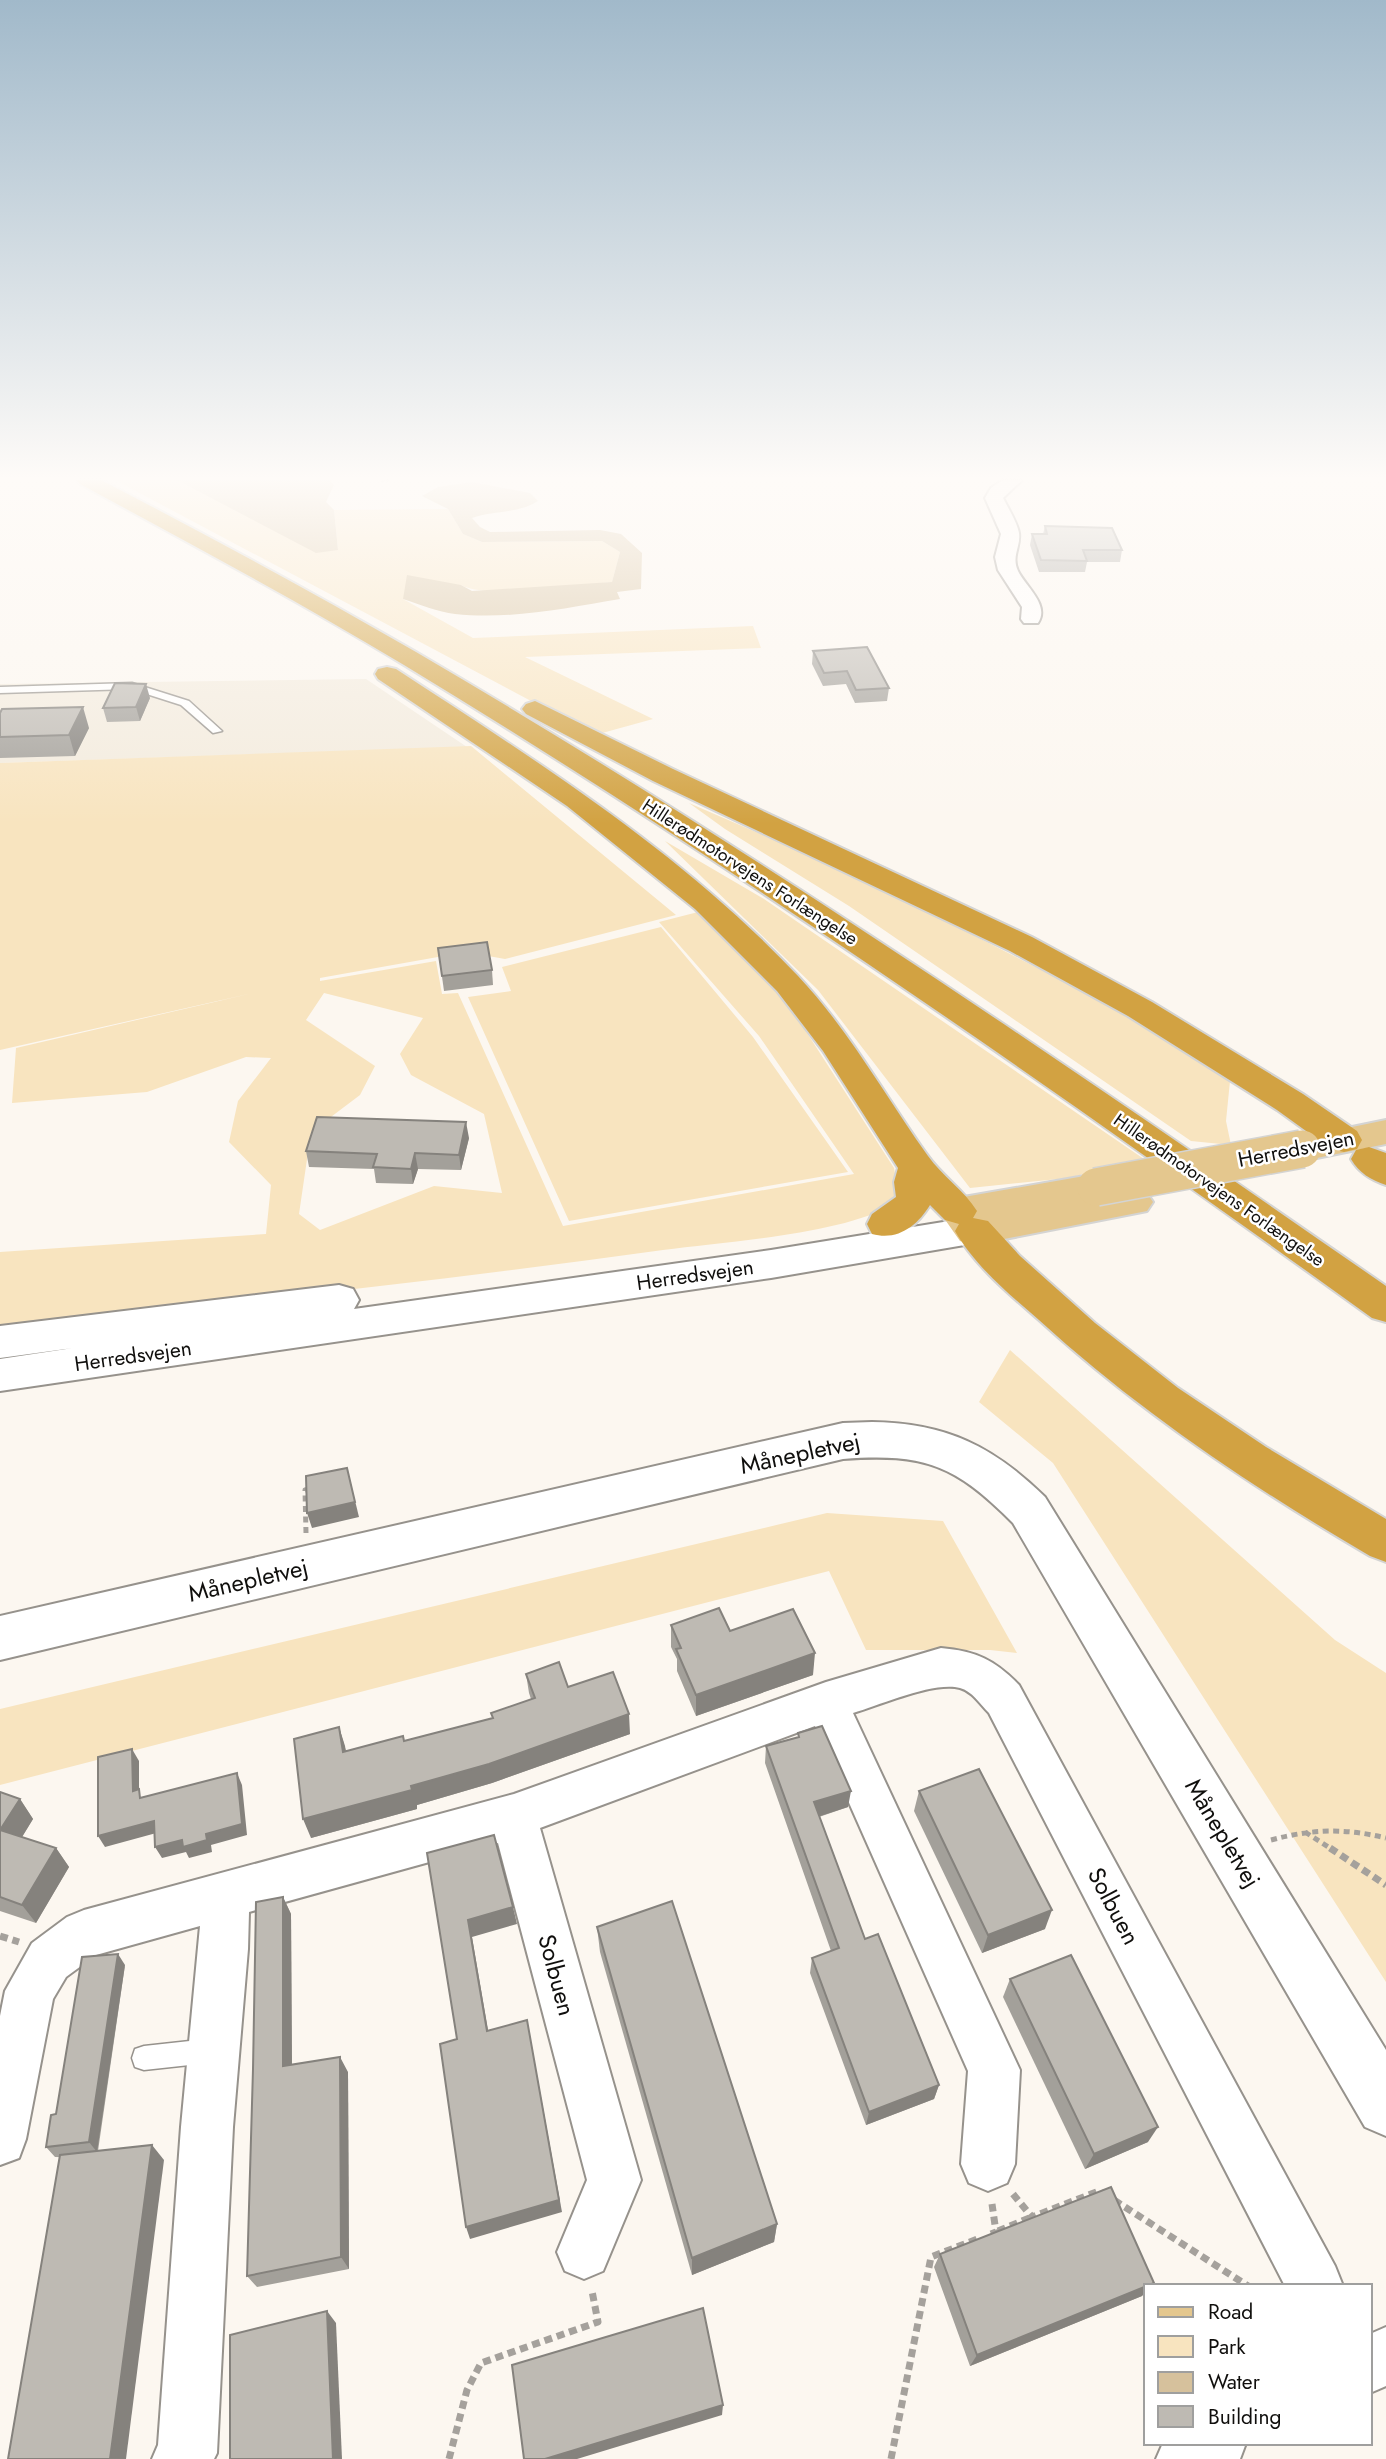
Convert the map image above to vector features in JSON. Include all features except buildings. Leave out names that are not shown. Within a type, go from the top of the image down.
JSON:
[{"type":"highway","points":[[268,595],[577,800],[706,903],[788,984],[836,1045],[917,1168],[986,1247],[1071,1326],[1169,1404],[1298,1493],[1386,1542]]},
{"type":"highway","name":"Hillerødmotorvejens Forlængelse","points":[[297,595],[412,660],[674,822],[964,1013],[1386,1307]]},
{"type":"highway","points":[[326,595],[663,775],[1021,944],[1140,1009],[1290,1102],[1356,1153]]},
{"type":"highway","points":[[886,1224],[906,1211],[915,1198],[913,1182],[917,1168]]},
{"type":"main road","name":"Herredsvejen","points":[[966,1221],[1096,1187],[1356,1153]]},
{"type":"main road","name":"Herredsvejen","points":[[966,1221],[1134,1202],[1356,1153]]},
{"type":"street","points":[[1024,595],[1032,607],[1031,619]]},
{"type":"street","name":"Herredsvejen","points":[[0,1342],[767,1244],[886,1224],[966,1221]]},
{"type":"street","name":"Herredsvejen","points":[[0,1375],[771,1264],[966,1221]]},
{"type":"street","name":"Månepletvej","points":[[0,1638],[843,1441],[884,1437],[926,1443],[965,1457],[1001,1480],[1029,1510],[1386,2106]]},
{"type":"street","name":"Solbuen","points":[[0,2139],[30,1992],[49,1960],[85,1934],[514,1816],[826,1703],[941,1667],[964,1669],[985,1679],[1004,1699],[1314,2284]]},
{"type":"street","points":[[826,1703],[994,2070],[988,2164]]},
{"type":"street","name":"Solbuen","points":[[514,1816],[614,2180],[584,2252]]},
{"type":"street","points":[[182,2459],[187,2453],[207,2127],[224,1949],[225,1894]]},
{"type":"street","points":[[1186,2459],[1213,2445]]},
{"type":"lane","points":[[0,690],[132,686],[185,703],[217,730]]},
{"type":"lane","points":[[144,2058],[214,2051]]},
{"type":"path","points":[[305,1527],[305,1490],[318,1486]]},
{"type":"path","points":[[1233,1850],[1304,1831],[1350,1828],[1386,1838]]},
{"type":"path","points":[[1304,1831],[1386,1885]]},
{"type":"path","points":[[988,2164],[1032,2217]]},
{"type":"path","points":[[988,2164],[996,2232]]},
{"type":"path","points":[[891,2459],[931,2257],[1099,2191],[1245,2284]]},
{"type":"path","points":[[449,2459],[467,2390],[481,2363],[598,2322],[584,2252]]},
{"type":"shaded area","points":[[366,679],[467,747],[0,763],[0,684]]},
{"type":"green space","points":[[331,595],[421,595],[403,599],[473,638],[753,626],[761,648],[525,657],[653,719],[595,735]]},
{"type":"green space","points":[[471,746],[676,915],[505,959],[466,952],[320,978],[320,981],[436,961],[442,994],[458,993],[563,1226],[854,1174],[759,1036],[659,922],[702,911],[789,1005],[894,1168],[898,1190],[896,1203],[846,1223],[784,1235],[415,1282],[0,1330],[0,1252],[266,1234],[271,1185],[229,1142],[238,1101],[271,1058],[246,1057],[147,1092],[12,1103],[16,1048],[253,993],[0,1050],[0,763]],"holes":[[[324,993],[423,1018],[400,1054],[411,1075],[484,1114],[502,1193],[434,1186],[320,1230],[299,1214],[311,1132],[360,1095],[375,1066],[306,1020]]]},
{"type":"green space","points":[[689,803],[804,853],[926,911],[1094,997],[1230,1081],[1226,1121],[1231,1145],[1191,1141],[849,906],[725,829]]},
{"type":"green space","points":[[665,841],[764,899],[1144,1159],[1068,1178],[970,1188],[818,990]]},
{"type":"green space","points":[[661,927],[753,1037],[848,1172],[569,1221],[468,997],[511,991],[502,967]]},
{"type":"green space","points":[[1010,1350],[1335,1640],[1386,1673],[1386,1982],[1053,1463],[979,1402]]},
{"type":"green space","points":[[827,1513],[943,1521],[1017,1653],[990,1650],[866,1650],[829,1571],[0,1785],[0,1709]]},
{"type":"water","points":[[404,595],[618,595],[620,599],[538,612],[475,615],[435,610],[403,599]]}]
